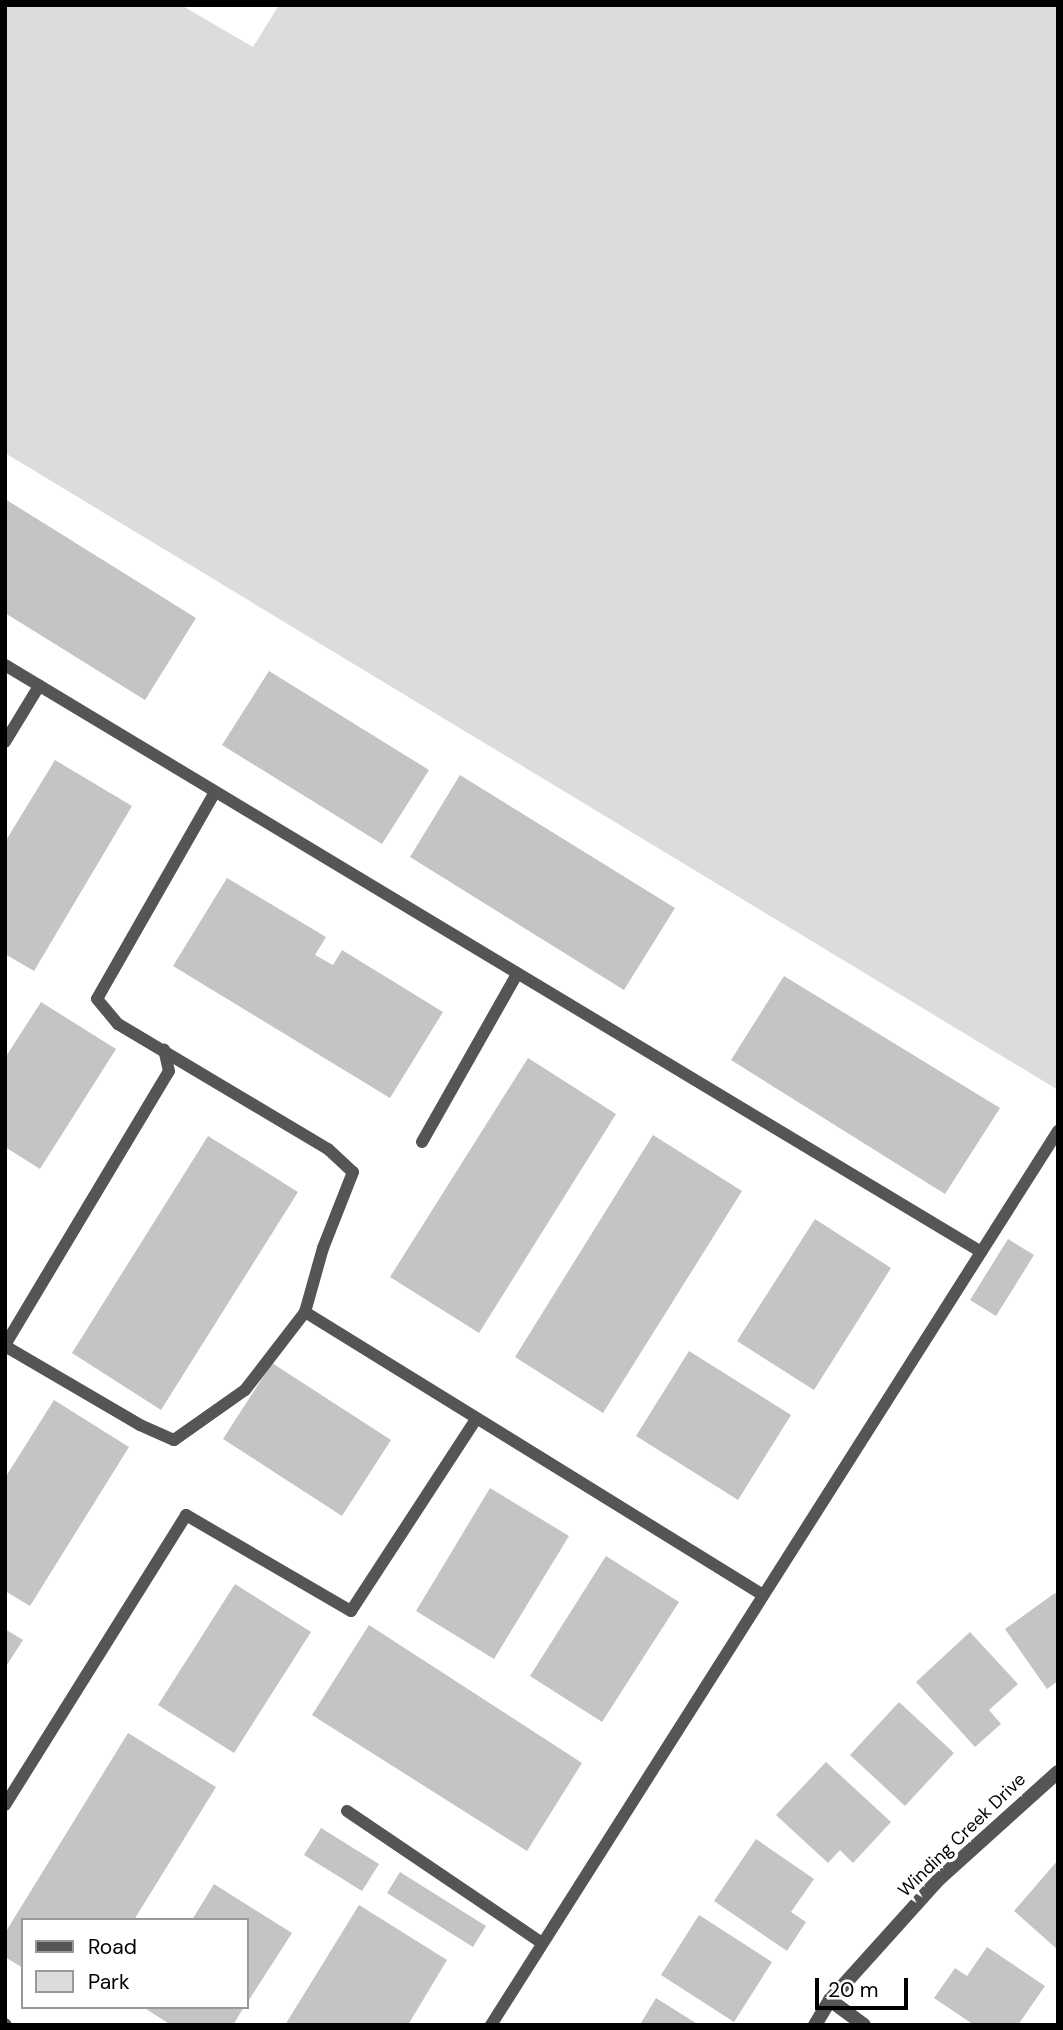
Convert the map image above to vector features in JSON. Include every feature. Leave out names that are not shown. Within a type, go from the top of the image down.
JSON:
[{"type":"street","name":"Winding Creek Drive","points":[[815,2025],[830,2000],[939,1879],[1058,1772]]},
{"type":"street","points":[[830,2000],[864,2025]]},
{"type":"lane","points":[[5,665],[981,1252]]},
{"type":"lane","points":[[5,742],[39,686]]},
{"type":"lane","points":[[164,1050],[169,1071],[5,1345],[140,1425],[174,1440],[245,1390],[305,1311],[323,1248],[353,1172],[328,1149],[164,1050],[118,1024],[97,999],[215,792]]},
{"type":"lane","points":[[422,1142],[517,974]]},
{"type":"lane","points":[[491,2025],[1058,1131]]},
{"type":"lane","points":[[305,1311],[763,1595]]},
{"type":"lane","points":[[5,1805],[186,1515],[351,1611],[477,1418]]},
{"type":"lane","points":[[347,1811],[542,1943]]},
{"type":"green space","points":[[5,5],[181,5],[253,47],[279,5],[1058,5],[1058,1090],[5,453]]},
{"type":"building","points":[[5,499],[196,618],[145,700],[5,613]]},
{"type":"building","points":[[269,671],[429,770],[382,844],[222,745]]},
{"type":"building","points":[[55,760],[132,806],[34,971],[5,954],[5,842]]},
{"type":"building","points":[[460,775],[675,908],[624,990],[410,857]]},
{"type":"building","points":[[227,878],[326,937],[315,955],[333,965],[342,950],[443,1012],[390,1098],[173,966]]},
{"type":"building","points":[[784,976],[1000,1108],[945,1194],[731,1060]]},
{"type":"building","points":[[41,1002],[116,1049],[40,1169],[5,1147],[5,1058]]},
{"type":"building","points":[[528,1058],[616,1114],[479,1333],[390,1277]]},
{"type":"building","points":[[653,1135],[742,1191],[603,1413],[515,1357]]},
{"type":"building","points":[[208,1136],[298,1192],[161,1410],[72,1353]]},
{"type":"building","points":[[815,1219],[891,1268],[814,1390],[737,1341]]},
{"type":"building","points":[[1008,1239],[1034,1255],[996,1316],[970,1300]]},
{"type":"building","points":[[689,1351],[791,1415],[738,1500],[636,1436]]},
{"type":"building","points":[[272,1363],[391,1440],[342,1516],[223,1439]]},
{"type":"building","points":[[54,1400],[129,1447],[30,1606],[5,1591],[5,1478]]},
{"type":"building","points":[[490,1488],[569,1536],[494,1659],[416,1611]]},
{"type":"building","points":[[606,1556],[679,1602],[602,1722],[530,1676]]},
{"type":"building","points":[[235,1584],[311,1632],[234,1753],[158,1705]]},
{"type":"building","points":[[1055,1593],[1058,1597],[1058,1681],[1047,1689],[1005,1629]]},
{"type":"building","points":[[369,1625],[582,1763],[527,1851],[312,1715]]},
{"type":"building","points":[[5,1629],[23,1640],[5,1668]]},
{"type":"building","points":[[970,1632],[1018,1684],[989,1710],[1001,1724],[975,1747],[916,1682]]},
{"type":"building","points":[[899,1702],[954,1753],[905,1806],[850,1755]]},
{"type":"building","points":[[128,1733],[216,1787],[135,1918],[21,1918],[21,1967],[5,1957],[5,1933]]},
{"type":"building","points":[[826,1762],[891,1822],[853,1863],[840,1850],[828,1863],[776,1815]]},
{"type":"building","points":[[321,1828],[379,1864],[362,1891],[304,1855]]},
{"type":"building","points":[[756,1839],[814,1879],[791,1912],[806,1922],[787,1951],[714,1901]]},
{"type":"building","points":[[1058,1860],[1058,1950],[1014,1911]]},
{"type":"building","points":[[400,1872],[486,1926],[473,1947],[387,1893]]},
{"type":"building","points":[[214,1884],[292,1933],[248,2001],[248,1918],[193,1918]]},
{"type":"building","points":[[359,1905],[447,1960],[408,2025],[285,2025]]},
{"type":"building","points":[[699,1915],[772,1962],[734,2022],[661,1975]]},
{"type":"building","points":[[987,1947],[1045,1986],[1018,2025],[974,2025],[934,1998],[955,1968],[967,1976]]},
{"type":"building","points":[[656,1998],[699,2025],[641,2023]]},
{"type":"building","points":[[146,2009],[243,2009],[233,2025],[171,2025]]}]
